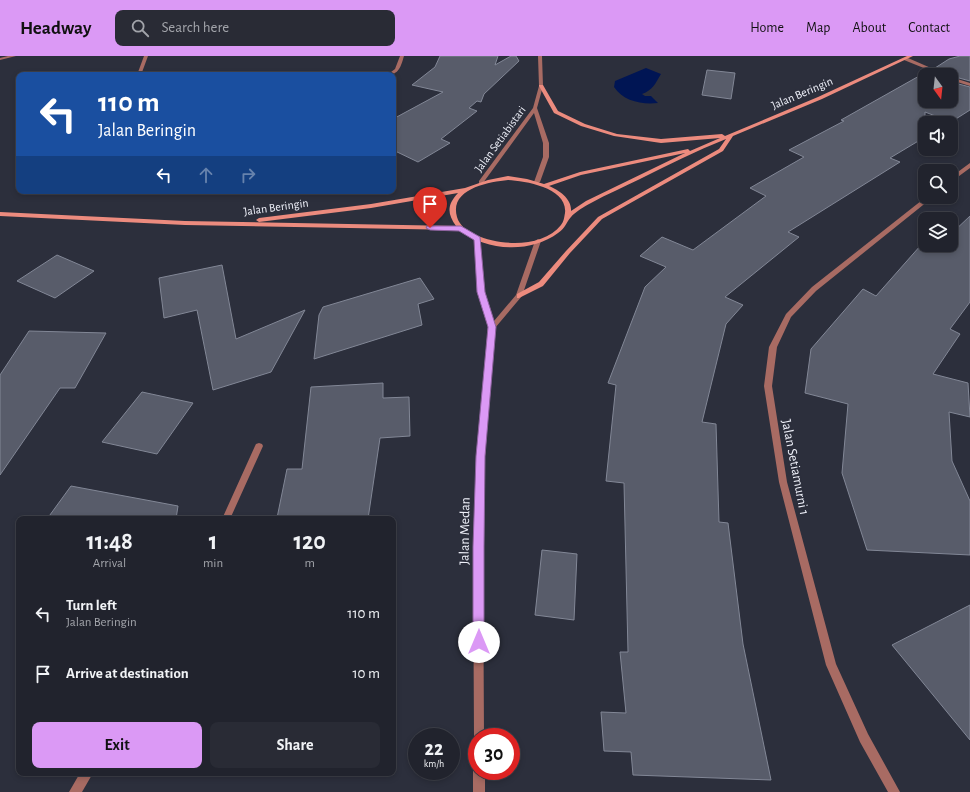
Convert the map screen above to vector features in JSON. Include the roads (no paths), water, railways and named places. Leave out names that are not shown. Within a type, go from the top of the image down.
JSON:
[{"type":"street","points":[[0,59],[14,56]]},
{"type":"street","points":[[140,72],[146,56]]},
{"type":"street","points":[[394,72],[397,70],[402,56]]},
{"type":"street","name":"Jalan Setiabistari","points":[[481,182],[535,108],[541,86],[540,56]]},
{"type":"street","name":"Jalan Beringin","points":[[568,218],[588,202],[700,148],[820,98],[911,56]]},
{"type":"street","points":[[906,59],[928,68]]},
{"type":"street","points":[[958,81],[970,86]]},
{"type":"street","points":[[541,86],[556,112],[583,125],[616,135],[661,141],[731,135]]},
{"type":"street","name":"Jalan Setiabistari","points":[[535,108],[546,143],[546,157],[537,182]]},
{"type":"street","points":[[492,327],[519,296],[541,284],[600,218],[721,150],[731,135]]},
{"type":"street","name":"Jalan Beringin","points":[[545,185],[580,174],[700,148]]},
{"type":"street","points":[[958,174],[970,165]]},
{"type":"street","points":[[508,178],[537,182],[545,185],[556,192],[564,200],[568,208],[568,218],[558,231],[538,241],[513,245],[477,239],[461,228],[454,218],[452,208],[456,198],[466,190],[481,182],[508,178]]},
{"type":"street","name":"Jalan Beringin","points":[[232,224],[371,206],[466,190]]},
{"type":"street","name":"Jalan Setiamurni 1","points":[[894,792],[864,738],[832,665],[783,482],[768,386],[773,347],[788,316],[814,289],[921,204]]},
{"type":"street","name":"Jalan Beringin","points":[[0,214],[177,223],[461,228]]},
{"type":"street","name":"Jalan Medan","points":[[477,239],[481,292],[492,327],[481,456],[478,547],[479,728]]},
{"type":"street","points":[[519,296],[538,241]]},
{"type":"street","points":[[227,516],[258,446]]},
{"type":"street","points":[[76,792],[85,776]]},
{"type":"street","points":[[479,780],[479,792]]}]
